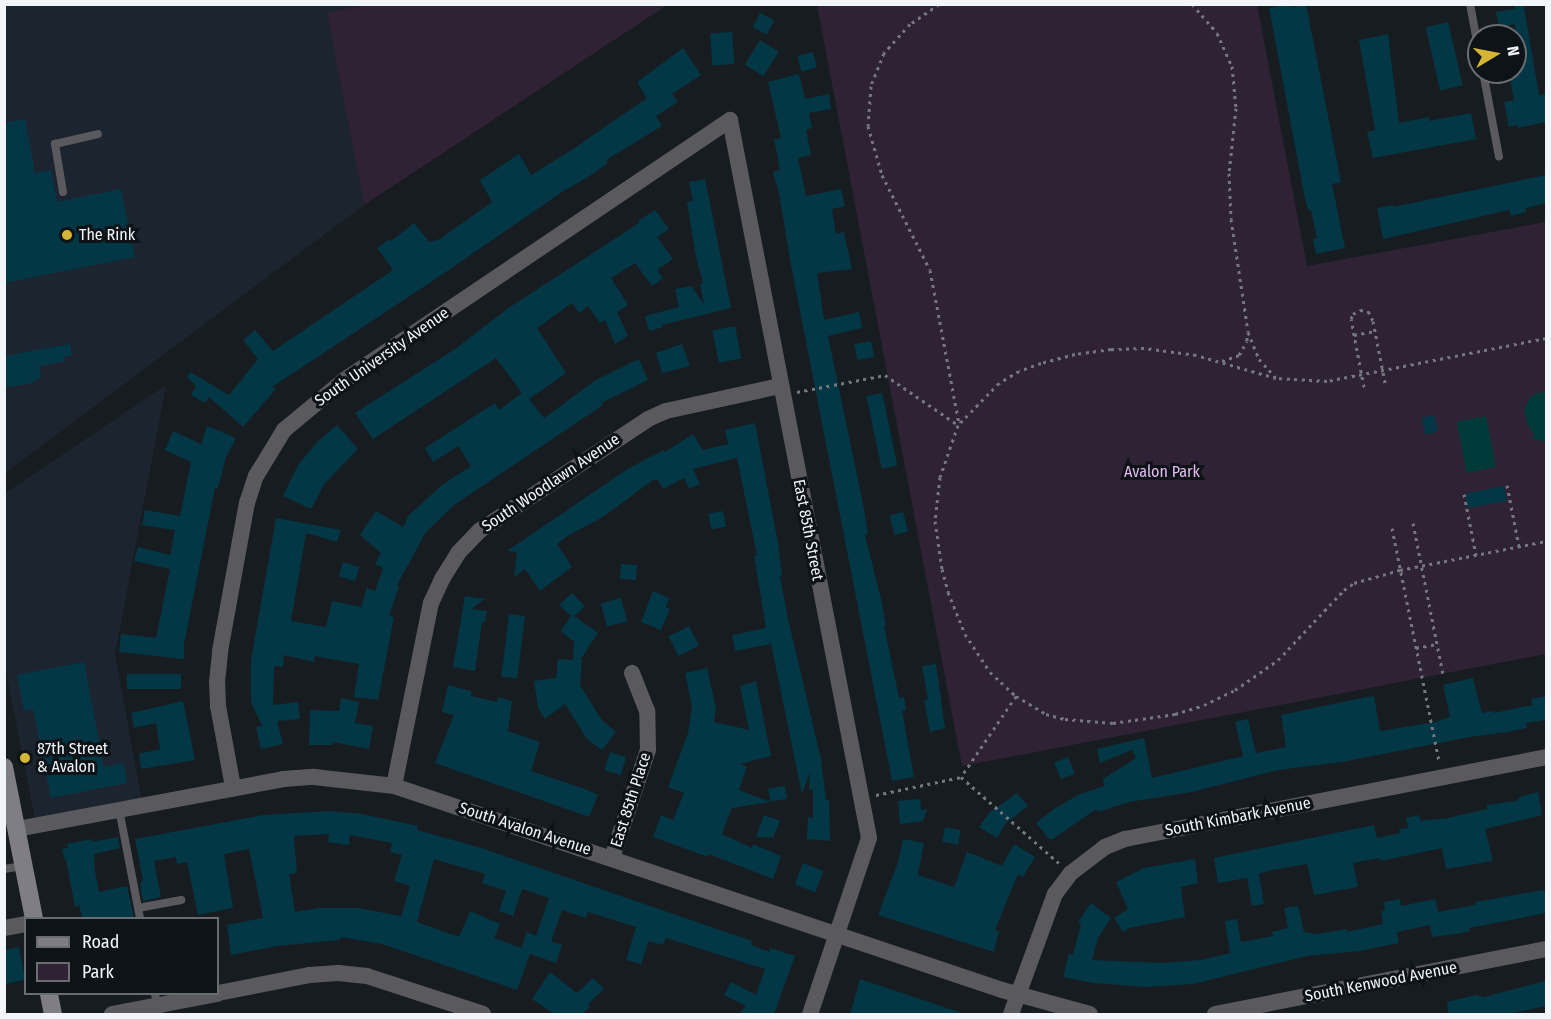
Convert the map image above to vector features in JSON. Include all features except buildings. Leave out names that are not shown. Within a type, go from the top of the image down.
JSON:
[{"type":"main road","points":[[4,767],[8,801],[17,829],[34,917]]},
{"type":"main road","points":[[49,995],[53,1014]]},
{"type":"street","name":"East 85th Street","points":[[730,120],[869,838],[837,936]]},
{"type":"street","name":"South University Avenue","points":[[233,788],[218,706],[217,682],[220,651],[247,503],[256,476],[284,430],[343,381],[730,120]]},
{"type":"street","name":"South Woodlawn Avenue","points":[[394,786],[431,603],[458,553],[479,531],[648,419],[666,411],[780,386]]},
{"type":"street","name":"East 85th Place","points":[[612,858],[648,750],[647,711],[632,673]]},
{"type":"street","name":"South Kimbark Avenue","points":[[1018,995],[1055,894],[1071,873],[1105,847],[1125,839],[1546,757]]},
{"type":"street","name":"South Avalon Avenue","points":[[17,829],[283,779],[314,777],[394,786],[1018,995]]},
{"type":"street","points":[[4,928],[24,924]]},
{"type":"street","points":[[810,1014],[837,936]]},
{"type":"street","name":"South Kenwood Avenue","points":[[1215,1014],[1546,948]]},
{"type":"street","points":[[219,993],[310,975],[338,973],[367,976],[483,1014]]},
{"type":"street","points":[[112,1014],[206,995]]},
{"type":"street","points":[[1011,1014],[1018,995],[1090,1014]]},
{"type":"lane","points":[[1470,4],[1474,24]]},
{"type":"lane","points":[[1485,84],[1499,157]]},
{"type":"lane","points":[[63,192],[55,144],[98,134]]},
{"type":"lane","points":[[119,809],[140,917]]},
{"type":"lane","points":[[4,869],[24,866]]},
{"type":"lane","points":[[138,908],[181,900]]},
{"type":"path","points":[[939,4],[910,24],[884,53],[871,86],[868,126],[882,175],[930,270],[959,424]]},
{"type":"path","points":[[1192,4],[1217,33],[1232,66],[1236,108],[1229,194],[1248,332],[1247,341],[1239,355],[1220,361]]},
{"type":"path","points":[[1364,387],[1352,319],[1353,314],[1360,310],[1368,311],[1371,315],[1384,383]]},
{"type":"path","points":[[1354,335],[1375,331]]},
{"type":"path","points":[[1248,332],[1259,359],[1276,378]]},
{"type":"path","points":[[1546,338],[1327,381],[1276,378],[1256,374],[1220,361],[1144,348],[1111,349],[1075,354],[1019,371],[999,383],[959,424],[946,456],[936,501],[935,521],[942,569],[965,634],[990,672],[1016,696],[1046,714],[1102,723],[1140,721],[1204,705],[1234,690],[1278,660],[1344,590],[1371,577],[1546,541]]},
{"type":"path","points":[[796,392],[885,375],[959,424]]},
{"type":"path","points":[[1507,485],[1519,547]]},
{"type":"path","points":[[1464,494],[1476,555]]},
{"type":"path","points":[[1413,523],[1443,674]]},
{"type":"path","points":[[1392,528],[1439,762]]},
{"type":"path","points":[[1416,648],[1437,644]]},
{"type":"path","points":[[876,795],[961,777],[1016,696]]},
{"type":"path","points":[[961,777],[1059,863]]},
{"type":"shaded area","points":[[5,5],[363,5],[327,13],[364,205],[5,473]]},
{"type":"shaded area","points":[[166,385],[115,654],[142,802],[36,823],[5,667],[4,494]]},
{"type":"shaded area","points":[[1546,392],[1545,442],[1532,438],[1534,435],[1527,423],[1524,408],[1536,393]]},
{"type":"shaded area","points":[[1486,416],[1496,467],[1466,473],[1457,422]]},
{"type":"green space","points":[[363,5],[667,5],[364,205],[327,13]]},
{"type":"green space","name":"Avalon Park","points":[[817,5],[1257,5],[1307,266],[1546,222],[1546,654],[962,766]]},
{"type":"place","name":"The Rink","points":[[67,235]]},
{"type":"place","name":"87th Street & Avalon","points":[[25,758]]}]
